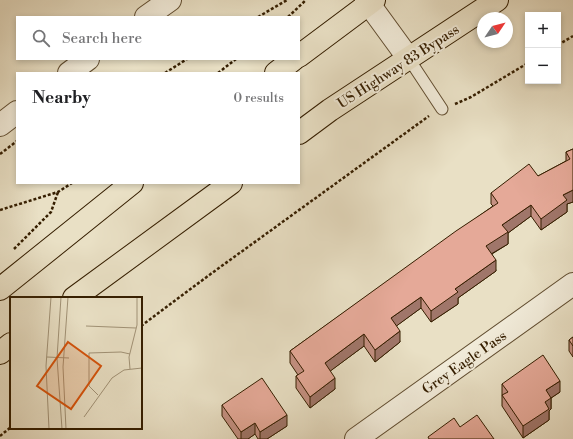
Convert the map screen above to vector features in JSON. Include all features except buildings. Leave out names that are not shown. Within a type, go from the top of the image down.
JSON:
[{"type":"highway","name":"US Highway 83 Bypass","points":[[300,132],[330,110],[497,0]]},
{"type":"highway","points":[[300,55],[369,1]]},
{"type":"highway","points":[[277,72],[293,60]]},
{"type":"highway","points":[[0,289],[131,184]]},
{"type":"highway","points":[[75,297],[230,184]]},
{"type":"highway","points":[[0,353],[10,345]]},
{"type":"street","points":[[147,16],[170,0]]},
{"type":"street","points":[[369,1],[409,59]]},
{"type":"street","points":[[70,72],[87,60]]},
{"type":"street","points":[[0,125],[16,113]]},
{"type":"street","name":"Grey Eagle Pass","points":[[356,439],[573,284]]},
{"type":"lane","points":[[409,59],[442,109]]},
{"type":"path","points":[[260,16],[287,0]]},
{"type":"path","points":[[289,16],[306,0]]},
{"type":"path","points":[[561,43],[573,36]]},
{"type":"path","points":[[167,72],[186,60]]},
{"type":"path","points":[[219,72],[235,60]]},
{"type":"path","points":[[142,325],[212,272],[420,122],[442,109],[471,97],[525,65]]},
{"type":"path","points":[[0,154],[16,142]]},
{"type":"path","points":[[0,210],[58,192],[70,184]]},
{"type":"path","points":[[10,254],[51,212],[58,192]]},
{"type":"path","points":[[0,436],[10,428]]}]
